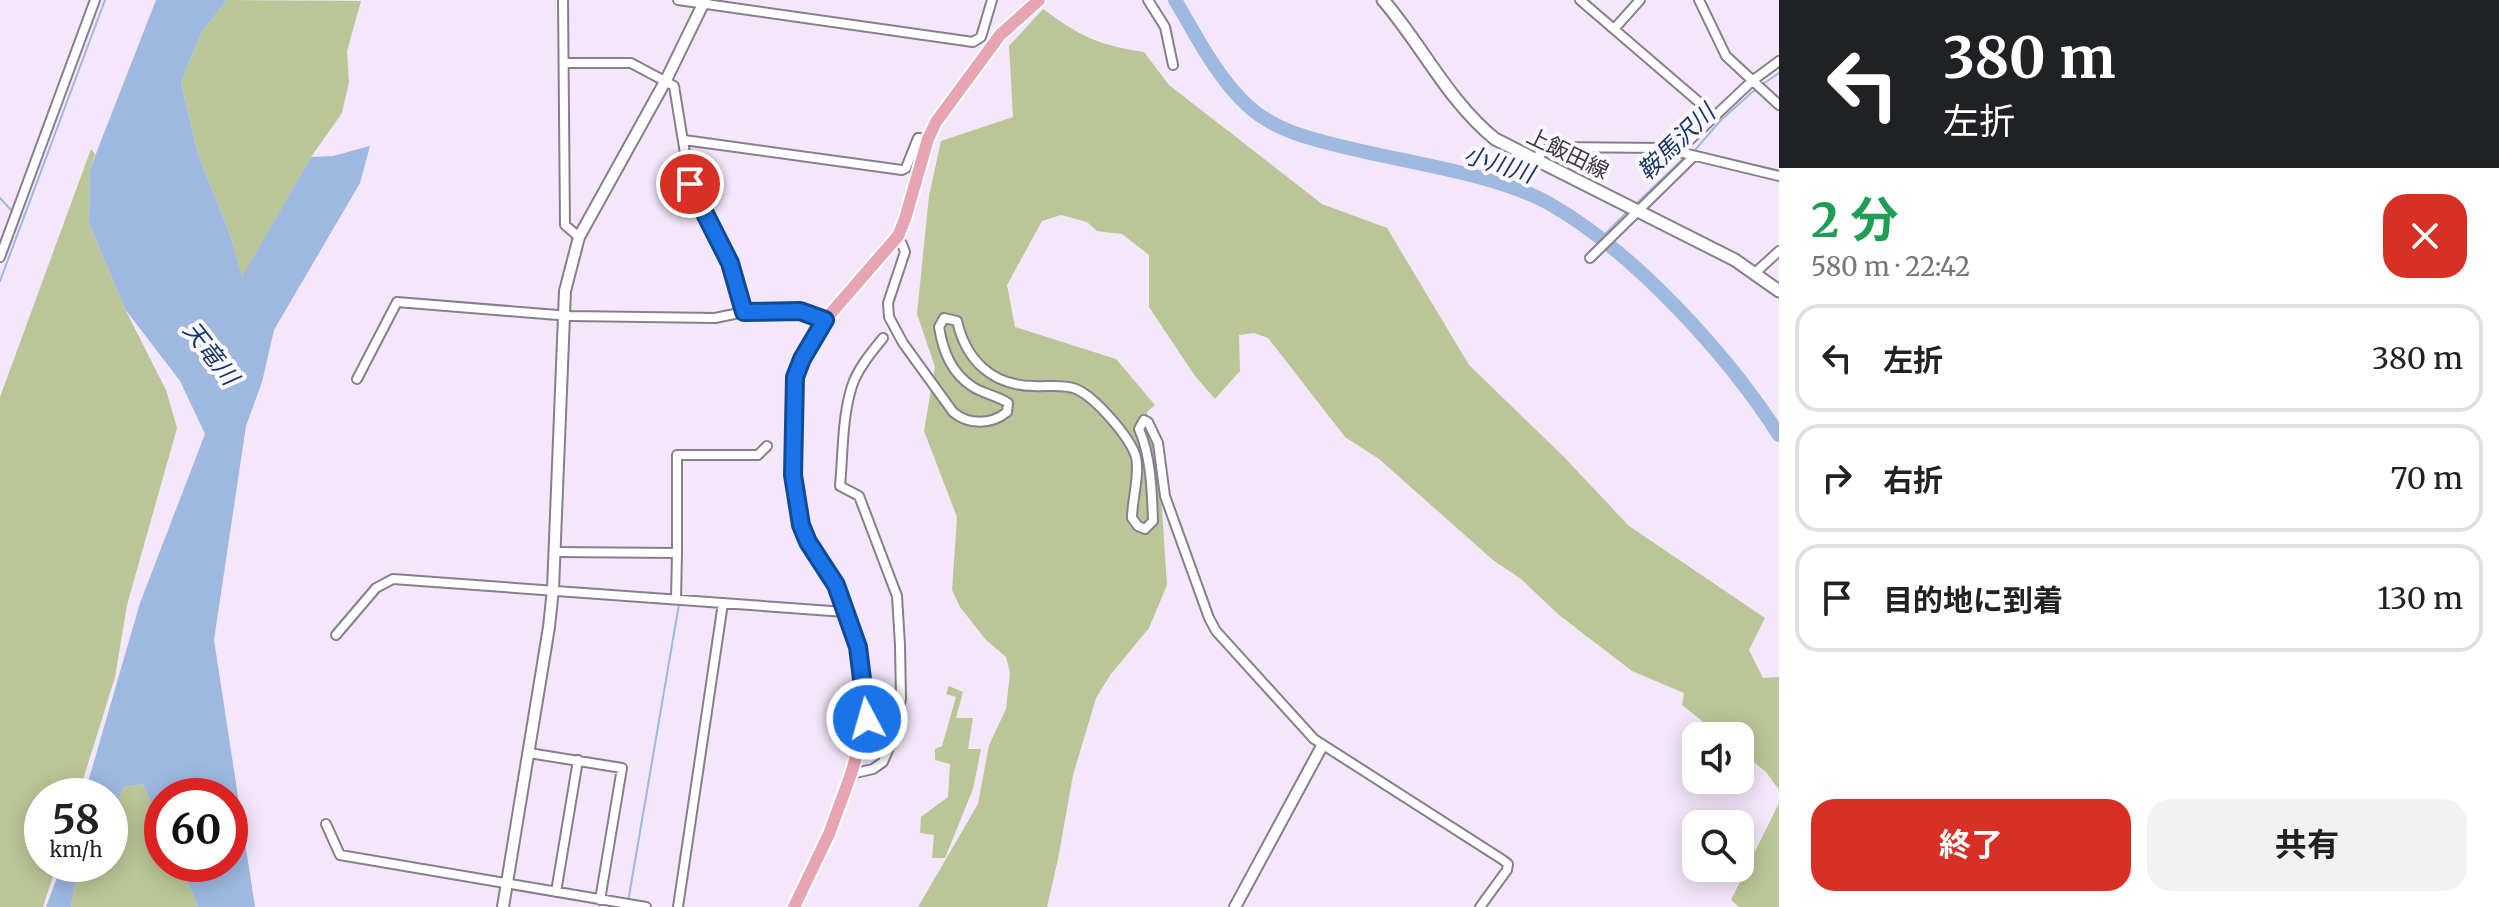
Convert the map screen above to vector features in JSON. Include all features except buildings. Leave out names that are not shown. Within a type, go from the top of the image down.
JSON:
[{"type":"main road","points":[[798,903],[829,834],[867,719],[858,647],[836,585],[808,542],[801,525],[793,475],[795,377],[825,320],[898,236],[928,139],[947,106],[1000,35],[1039,0]]},
{"type":"main road","name":"上飯田線","points":[[1383,0],[1468,116],[1495,139],[1756,272],[1779,291]]},
{"type":"street","points":[[0,257],[95,0]]},
{"type":"street","points":[[563,0],[565,225],[579,237]]},
{"type":"street","points":[[678,0],[973,42],[981,37],[992,0]]},
{"type":"street","points":[[1148,0],[1165,27],[1173,65]]},
{"type":"street","points":[[1580,0],[1714,115]]},
{"type":"street","points":[[1615,28],[1640,0]]},
{"type":"street","points":[[1699,0],[1726,56],[1779,105]]},
{"type":"street","points":[[503,907],[553,589],[565,291],[579,237],[666,80],[704,2]]},
{"type":"street","points":[[1678,151],[1714,115],[1756,85],[1779,61]]},
{"type":"street","points":[[564,63],[631,63],[674,86],[690,184],[730,263],[744,312]]},
{"type":"street","points":[[684,140],[902,170],[906,168],[918,138],[928,139]]},
{"type":"street","points":[[1534,159],[1550,147],[1663,148],[1779,176]]},
{"type":"street","points":[[1591,256],[1693,157]]},
{"type":"street","points":[[902,244],[905,252],[888,303],[892,326],[941,398],[962,420],[970,423],[1002,417],[1007,412],[1008,403],[972,387],[954,371],[941,341],[939,327],[944,318],[957,321],[965,345],[991,376],[1002,382],[1078,389],[1115,421],[1136,459],[1132,518],[1145,529],[1153,521],[1153,505],[1147,451],[1139,429],[1140,423],[1144,420],[1148,422],[1158,443],[1165,496],[1216,631],[1322,746],[1508,864],[1507,870],[1480,907]]},
{"type":"street","points":[[1756,272],[1779,251]]},
{"type":"street","points":[[357,379],[397,302],[564,316],[715,318],[744,312],[800,311],[825,320]]},
{"type":"street","points":[[851,774],[873,769],[883,762],[897,726],[901,699],[897,596],[859,496],[840,486],[852,385],[866,359],[883,338]]},
{"type":"street","points":[[676,599],[677,455],[758,455],[767,446]]},
{"type":"street","points":[[556,552],[677,553]]},
{"type":"street","points":[[336,635],[376,588],[393,579],[845,612]]},
{"type":"street","points":[[678,907],[723,603]]},
{"type":"street","points":[[1235,907],[1322,746]]},
{"type":"street","points":[[529,753],[622,768],[600,900]]},
{"type":"street","points":[[556,892],[578,760]]},
{"type":"street","points":[[326,824],[340,855],[646,907]]},
{"type":"green space","points":[[227,0],[361,1],[347,51],[349,82],[342,113],[311,157],[242,278],[231,237],[198,154],[181,82],[201,33]]},
{"type":"green space","points":[[1043,9],[1090,38],[1144,52],[1169,85],[1322,204],[1387,228],[1469,365],[1564,457],[1629,526],[1765,618],[1749,650],[1763,678],[1779,677],[1779,790],[1766,772],[1754,762],[1754,722],[1703,722],[1682,705],[1684,693],[1632,671],[1559,615],[1379,459],[1345,437],[1268,338],[1254,333],[1239,335],[1240,371],[1215,399],[1195,376],[1149,307],[1149,255],[1122,234],[1097,231],[1087,222],[1061,215],[1042,221],[1007,285],[1015,327],[1116,359],[1155,405],[1147,412],[1161,494],[1167,585],[1149,628],[1111,674],[1096,698],[1073,775],[1047,907],[918,907],[978,804],[989,745],[1006,709],[1010,673],[1006,657],[986,640],[960,607],[952,590],[957,517],[924,431],[935,367],[917,314],[929,196],[941,141],[1013,117],[1009,46]]},
{"type":"green space","points":[[91,149],[95,154],[90,169],[89,223],[125,309],[166,390],[177,428],[127,605],[115,677],[84,778],[24,778],[24,882],[51,882],[43,907],[0,907],[0,397]]},
{"type":"green space","points":[[949,686],[963,692],[956,718],[973,718],[968,749],[981,749],[973,789],[945,858],[932,858],[934,835],[920,833],[921,817],[948,797],[950,764],[935,760],[935,749],[942,746],[956,697],[946,694]]},
{"type":"green space","points":[[128,786],[144,786],[144,882],[188,882],[198,907],[71,907],[77,882],[128,882]]},
{"type":"green space","points":[[1779,803],[1779,907],[1739,907],[1731,900],[1740,882],[1754,882],[1754,854]]},
{"type":"water","name":"天竜川","points":[[156,0],[227,0],[201,33],[181,82],[198,154],[231,237],[242,277],[311,157],[333,156],[370,146],[360,183],[274,330],[262,382],[246,426],[214,640],[235,778],[144,778],[144,786],[128,786],[128,778],[89,778],[140,603],[205,434],[180,381],[125,309],[89,223],[90,169]]},
{"type":"water","points":[[248,861],[255,907],[198,907],[188,882],[248,882]]},
{"type":"water","points":[[55,882],[77,882],[71,907],[46,907]]},
{"type":"waterway","points":[[0,281],[105,0]]},
{"type":"waterway","name":"小川川","points":[[1175,0],[1226,81],[1247,105],[1267,120],[1315,140],[1503,184],[1550,204],[1582,224],[1646,277],[1706,339],[1779,435]]},
{"type":"waterway","name":"鞍馬沢川","points":[[1763,84],[1779,73]]},
{"type":"waterway","name":"鞍馬沢川","points":[[1695,150],[1721,120],[1758,87]]},
{"type":"waterway","name":"鞍馬沢川","points":[[1636,204],[1686,156]]},
{"type":"waterway","points":[[0,198],[12,211]]},
{"type":"waterway","name":"鞍馬沢川","points":[[1600,239],[1628,211]]},
{"type":"waterway","points":[[628,902],[679,604]]},
{"type":"route","points":[[690,184],[730,263],[744,312],[800,311],[825,320],[795,377],[793,475],[801,525],[815,554],[836,585],[858,647],[867,719]]}]
